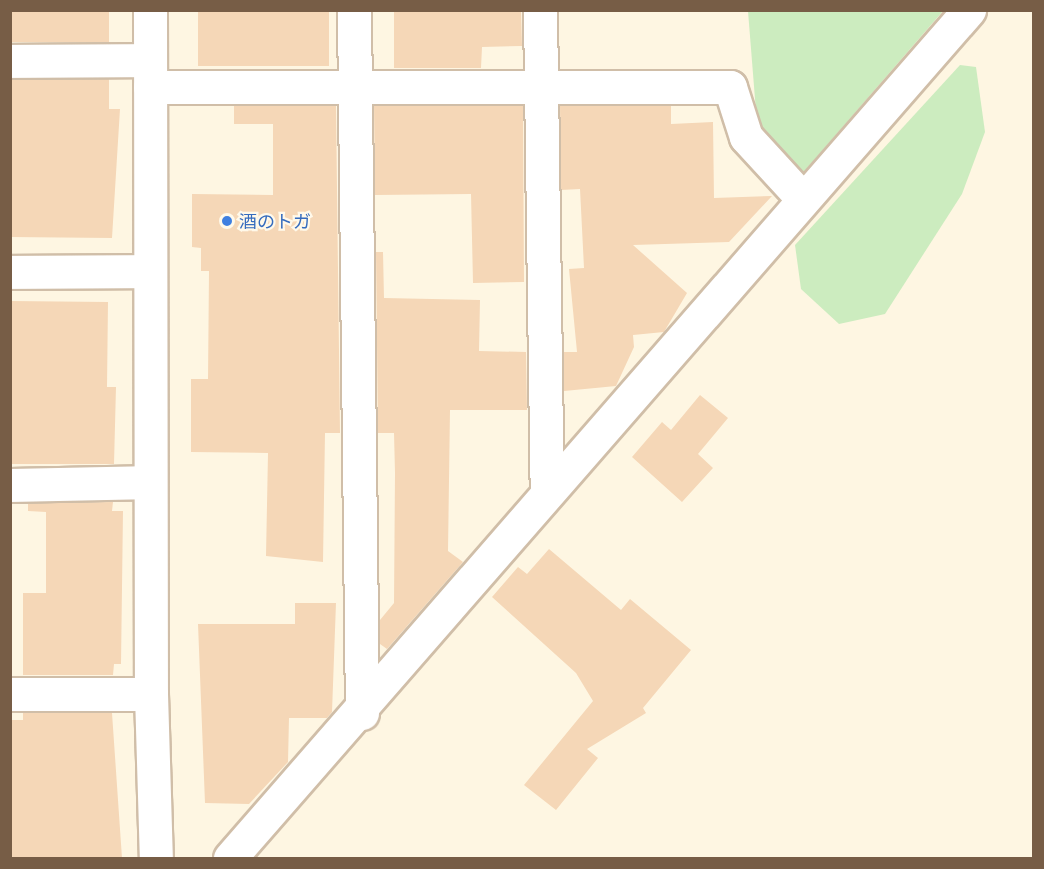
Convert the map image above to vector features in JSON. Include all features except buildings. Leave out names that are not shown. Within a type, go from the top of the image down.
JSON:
[{"type":"street","points":[[150,10],[151,694],[156,858]]},
{"type":"street","points":[[354,10],[362,713]]},
{"type":"street","points":[[540,10],[547,491]]},
{"type":"street","points":[[230,858],[362,713],[547,491],[969,10]]},
{"type":"street","points":[[10,61],[354,88],[730,87],[746,138],[803,198]]},
{"type":"street","points":[[10,272],[150,271]]},
{"type":"street","points":[[10,485],[150,482]]},
{"type":"street","points":[[10,694],[151,694]]},
{"type":"green space","points":[[748,11],[943,11],[802,174],[757,124]]},
{"type":"green space","points":[[960,65],[976,67],[985,132],[962,194],[885,314],[839,324],[801,289],[795,245]]},
{"type":"place","name":"酒のトガ","points":[[227,221]]}]
